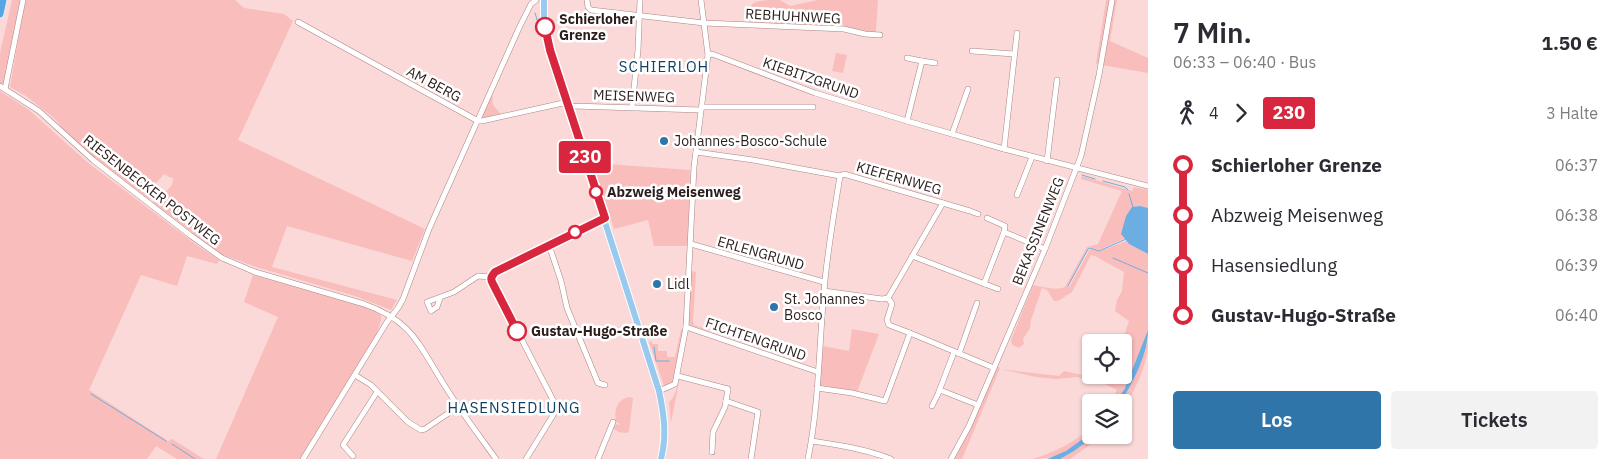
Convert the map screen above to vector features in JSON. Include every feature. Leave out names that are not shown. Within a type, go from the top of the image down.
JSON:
[{"type":"highway","points":[[0,14],[3,0]]},
{"type":"main road","points":[[544,0],[547,38],[659,391],[665,425],[662,459]]},
{"type":"street","points":[[2,88],[23,0]]},
{"type":"street","points":[[303,459],[402,299],[429,229],[530,4],[536,0]]},
{"type":"street","name":"REBHUHNWEG","points":[[587,0],[588,8],[591,10],[704,23],[844,29],[864,34],[880,35]]},
{"type":"street","points":[[632,107],[638,50],[640,0]]},
{"type":"street","points":[[659,391],[674,386],[678,376],[686,327],[696,152],[708,55],[701,0]]},
{"type":"street","name":"BEKASSINENWEG","points":[[951,459],[994,368],[1045,249],[1081,156],[1112,0]]},
{"type":"street","name":"AM BERG","points":[[298,22],[478,120]]},
{"type":"street","points":[[1004,149],[1017,33]]},
{"type":"street","points":[[972,51],[1014,54]]},
{"type":"street","name":"KIEBITZGRUND","points":[[708,55],[712,54],[816,93],[907,121],[1032,157],[1148,186]]},
{"type":"street","points":[[907,58],[935,63]]},
{"type":"street","points":[[907,121],[922,61]]},
{"type":"street","points":[[1047,160],[1057,80]]},
{"type":"street","name":"RIESENBECKER POSTWEG","points":[[2,88],[39,111],[93,160],[222,258],[255,272],[364,304],[392,316],[408,329],[419,343],[459,406],[496,459]]},
{"type":"street","points":[[952,134],[968,89]]},
{"type":"street","points":[[478,120],[482,121],[563,103],[568,105]]},
{"type":"street","name":"MEISENWEG","points":[[568,105],[701,109],[813,107]]},
{"type":"street","name":"KIEFERNWEG","points":[[696,152],[840,176],[844,174],[978,214]]},
{"type":"street","points":[[1017,195],[1032,157]]},
{"type":"street","points":[[808,459],[812,441],[817,388],[824,282],[840,176]]},
{"type":"street","points":[[824,290],[882,300],[888,298],[943,203]]},
{"type":"street","points":[[491,277],[495,272],[605,218]]},
{"type":"street","points":[[984,284],[1005,226],[987,218]]},
{"type":"street","points":[[1004,232],[1045,249]]},
{"type":"street","name":"ERLENGRUND","points":[[691,244],[824,282]]},
{"type":"street","points":[[549,245],[561,280],[567,308],[598,383],[605,385]]},
{"type":"street","points":[[912,256],[998,289]]},
{"type":"street","points":[[440,298],[460,289],[478,276],[491,277]]},
{"type":"street","points":[[491,277],[554,402],[555,412],[526,459]]},
{"type":"street","points":[[888,298],[892,304],[887,320],[889,325],[994,368]]},
{"type":"street","points":[[932,406],[957,353],[977,303]]},
{"type":"street","name":"FICHTENGRUND","points":[[686,327],[818,372]]},
{"type":"street","points":[[817,388],[852,393],[885,401],[910,333]]},
{"type":"street","points":[[355,375],[371,385],[408,422],[421,430],[425,430],[459,406]]},
{"type":"street","points":[[678,376],[728,389],[725,408],[713,432],[712,452]]},
{"type":"street","points":[[940,390],[978,405]]},
{"type":"street","points":[[354,456],[343,445],[377,392]]},
{"type":"street","points":[[726,401],[758,412],[751,459]]},
{"type":"street","points":[[598,459],[613,422]]},
{"type":"street","points":[[812,441],[850,447],[891,459]]},
{"type":"shaded area","points":[[12,0],[20,0],[6,80],[3,84],[0,83],[0,53]]},
{"type":"shaded area","points":[[25,0],[235,0],[244,8],[284,14],[293,21],[238,140],[425,229],[412,261],[287,226],[272,267],[397,300],[391,310],[355,296],[256,267],[221,254],[153,203],[155,199],[168,190],[173,178],[164,174],[149,191],[152,196],[150,200],[82,149],[54,118],[26,96],[10,87]]},
{"type":"shaded area","points":[[780,0],[790,6],[818,0],[878,0],[876,30],[875,33],[844,27],[842,21],[839,21],[837,27],[757,24],[748,21],[747,18],[751,6],[756,2]]},
{"type":"shaded area","points":[[1106,0],[1117,0],[1110,41],[1148,58],[1148,73],[1096,64]]},
{"type":"shaded area","points":[[836,53],[847,55],[843,73],[832,71]]},
{"type":"shaded area","points":[[0,91],[29,110],[87,162],[219,260],[217,264],[187,256],[177,286],[141,275],[89,390],[168,441],[172,439],[204,459],[177,459],[156,446],[147,459],[0,459]]},
{"type":"shaded area","points":[[492,94],[493,105],[501,114],[484,118],[482,116]]},
{"type":"shaded area","points":[[593,163],[690,170],[688,246],[654,246],[648,220],[614,229]]},
{"type":"shaded area","points":[[1082,176],[1132,191],[1134,187],[1148,190],[1148,208],[1132,207],[1126,216],[1123,237],[1125,238],[1099,250],[1089,247],[1067,287],[1070,286],[1090,249],[1100,251],[1126,241],[1148,254],[1148,330],[1132,370],[1132,334],[1125,334],[1129,321],[1115,311],[1117,300],[1122,291],[1124,272],[1091,255],[1072,292],[1058,301],[1054,301],[1047,290],[1042,288],[1030,328],[1023,339],[1024,344],[1019,348],[1012,345],[1011,340],[1033,285],[1053,289],[1065,287],[1087,247],[1098,244],[1122,191],[1081,179]]},
{"type":"shaded area","points":[[691,271],[696,272],[694,325],[708,331],[688,324]]},
{"type":"shaded area","points":[[253,275],[376,310],[381,315],[377,333],[300,459],[216,459],[278,317],[244,302]]},
{"type":"shaded area","points":[[852,329],[879,334],[857,392],[820,385],[823,346],[849,351]]},
{"type":"shaded area","points":[[681,330],[683,330],[675,379],[672,384],[664,386],[649,342],[652,341],[652,344],[658,344],[658,351],[667,351],[667,357],[675,357]]},
{"type":"shaded area","points":[[1148,342],[1146,359],[1136,385],[1132,394],[1126,394]]},
{"type":"shaded area","points":[[997,366],[1000,368],[962,459],[955,459]]},
{"type":"shaded area","points":[[1000,369],[1059,376],[1064,371],[1082,375],[1082,378],[1036,377]]},
{"type":"shaded area","points":[[679,382],[671,423],[669,402],[673,398]]},
{"type":"shaded area","points":[[1105,384],[1127,384],[1121,394],[1115,394],[1117,390]]},
{"type":"shaded area","points":[[629,397],[633,398],[629,431],[627,433],[618,432],[613,429],[613,426],[615,426],[617,424],[621,425],[617,422],[615,425],[613,424],[616,417],[616,409],[620,401]]},
{"type":"shaded area","points":[[1082,434],[1082,440],[1064,452],[1041,459],[1032,459],[1048,454]]},
{"type":"shaded area","points":[[1084,444],[1091,444],[1070,459],[1060,459]]},
{"type":"water","points":[[1132,207],[1148,208],[1148,254],[1129,244],[1121,234],[1126,216]]},
{"type":"water","points":[[1148,330],[1145,349],[1132,381],[1132,370]]},
{"type":"water","points":[[1127,384],[1131,384],[1126,394],[1121,394]]},
{"type":"water","points":[[1082,439],[1082,444],[1084,444],[1060,459],[1047,459],[1066,451]]},
{"type":"waterway","points":[[535,13],[562,99]]},
{"type":"waterway","points":[[1082,175],[1095,179]]},
{"type":"waterway","points":[[1103,181],[1125,187],[1128,190]]},
{"type":"waterway","points":[[1129,194],[1133,207]]},
{"type":"waterway","points":[[1068,286],[1088,249],[1099,251],[1126,239]]},
{"type":"waterway","points":[[1113,258],[1148,273]]},
{"type":"waterway","points":[[654,347],[656,361],[669,361]]},
{"type":"waterway","points":[[91,394],[166,441]]},
{"type":"waterway","points":[[172,444],[195,459]]},
{"type":"bus line","name":"230","points":[[517,331],[491,280],[492,275],[605,218],[571,117],[550,50],[545,27]]},
{"type":"place","name":"Schierloher Grenze","points":[[545,27]]},
{"type":"place","name":"Johannes-Bosco-Schule","points":[[664,141]]},
{"type":"place","name":"Abzweig Meisenweg","points":[[596,192]]},
{"type":"place","name":"Lidl","points":[[657,284]]},
{"type":"place","name":"St. Johannes Bosco","points":[[774,307]]},
{"type":"place","name":"Gustav-Hugo-Straße","points":[[517,331]]},
{"type":"district","name":"SCHIERLOH","points":[[664,66]]},
{"type":"district","name":"HASENSIEDLUNG","points":[[514,407]]}]
